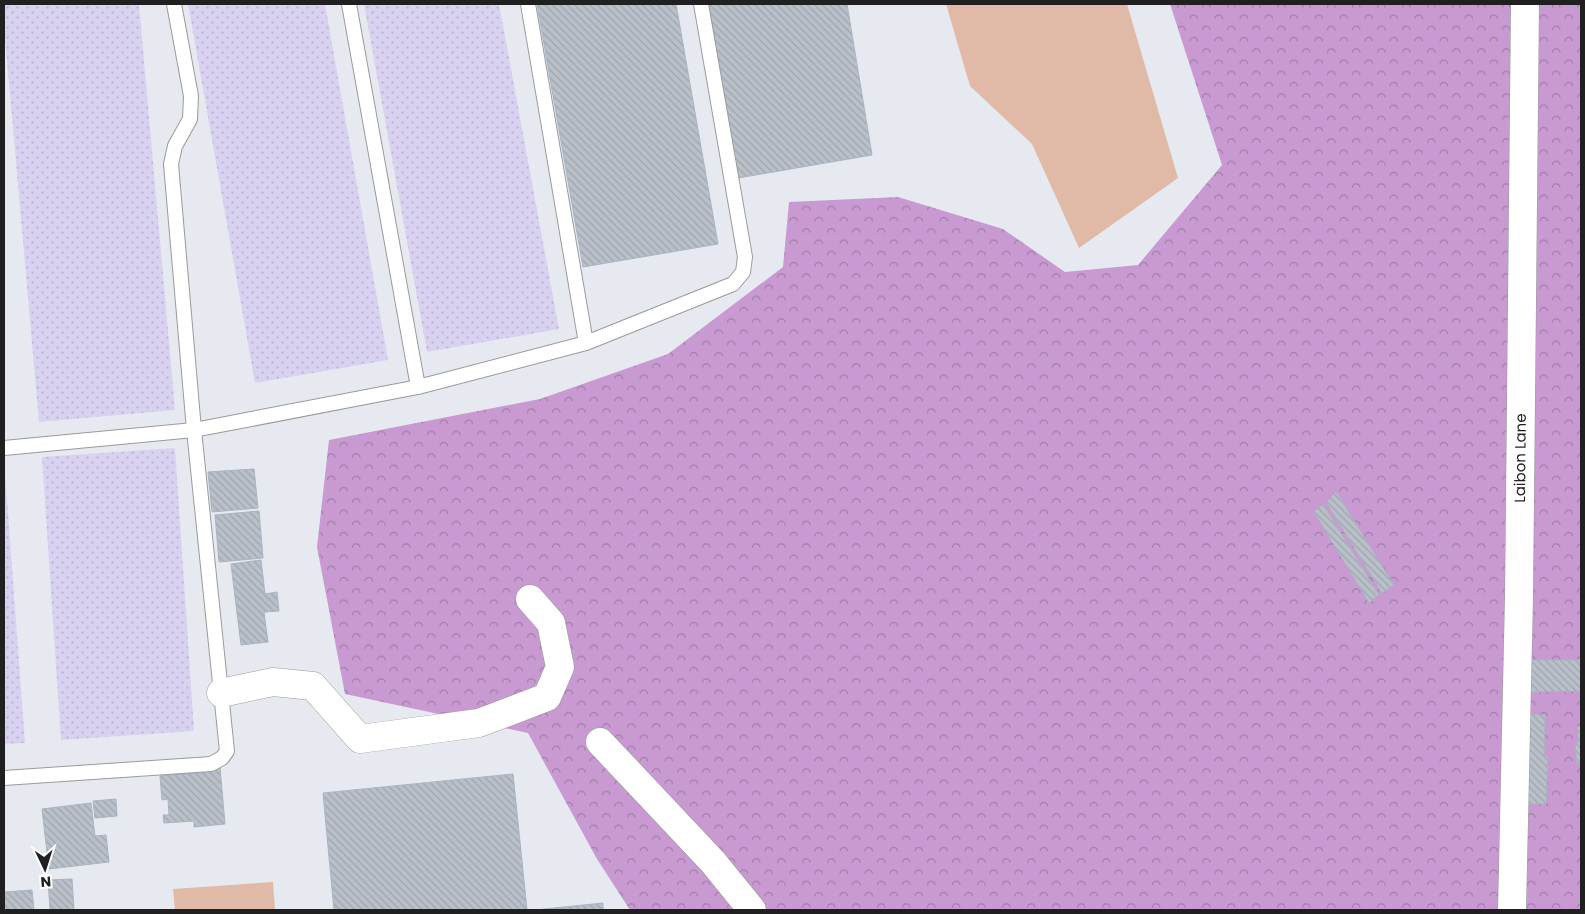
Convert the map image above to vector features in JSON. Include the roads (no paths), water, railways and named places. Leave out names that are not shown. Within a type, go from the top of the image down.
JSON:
[{"type":"street","name":"Laibon Lane","points":[[1512,910],[1518,626],[1525,4]]},
{"type":"street","points":[[221,693],[274,682],[313,686],[360,739],[479,723],[547,697],[560,668],[550,623],[530,599]]},
{"type":"street","points":[[600,742],[713,862],[752,910]]},
{"type":"lane","points":[[4,778],[211,764],[222,758],[227,751],[194,430],[172,164],[175,146],[190,119],[191,96],[174,4]]},
{"type":"lane","points":[[349,4],[418,387]]},
{"type":"lane","points":[[528,4],[586,343]]},
{"type":"lane","points":[[4,448],[194,430],[418,387],[586,343],[733,284],[743,272],[745,257],[701,4]]}]
